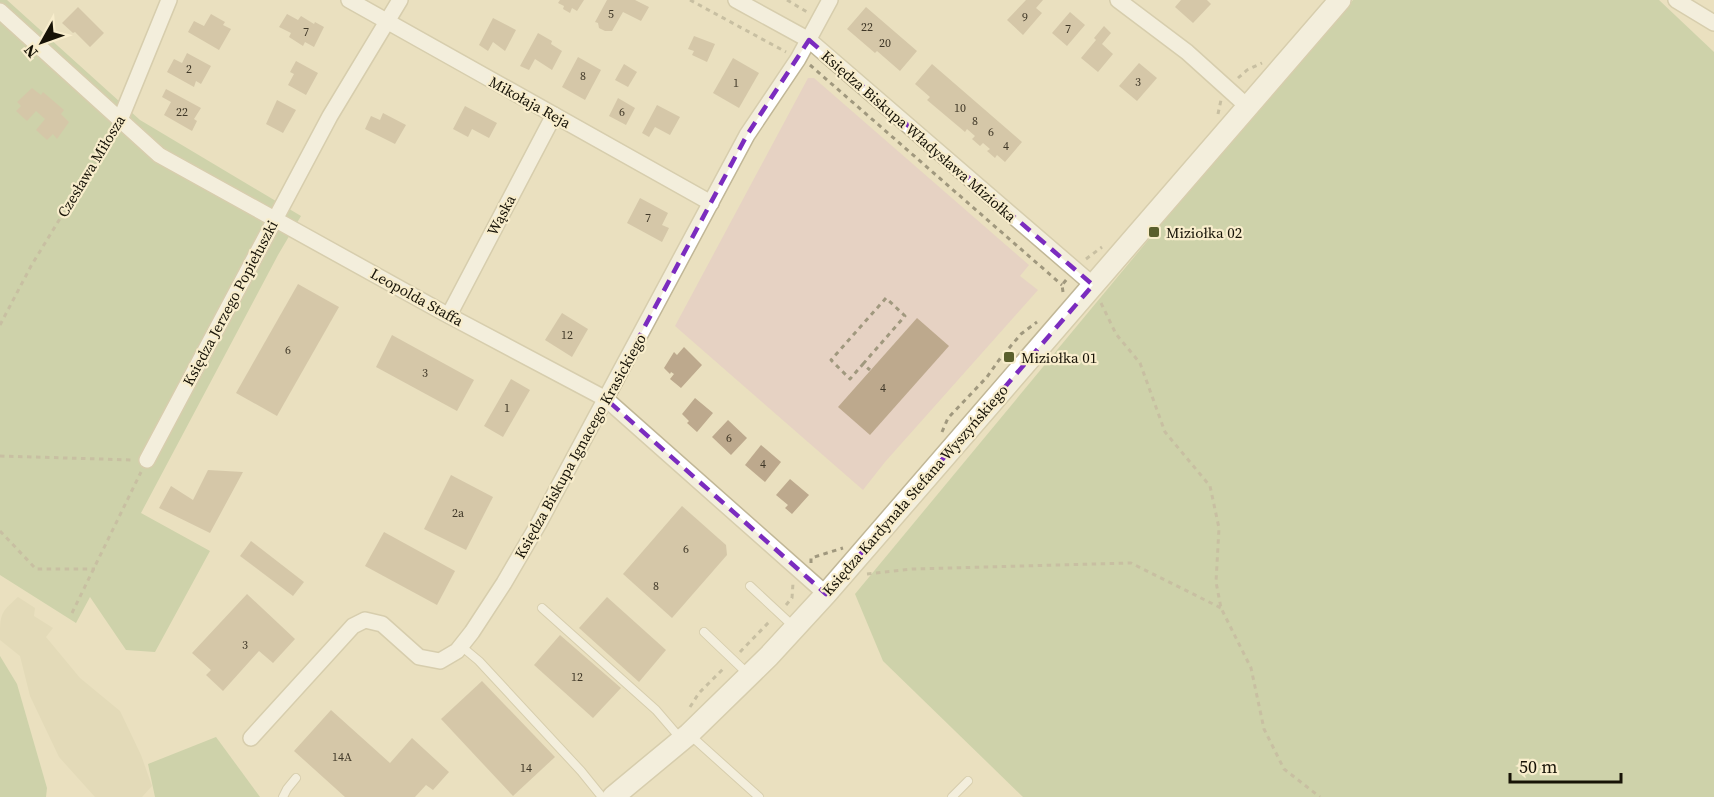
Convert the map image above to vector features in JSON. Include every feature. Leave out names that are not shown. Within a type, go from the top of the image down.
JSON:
[{"type":"street","name":"Czesława Miłosza","points":[[120,120],[169,0]]},
{"type":"street","name":"Mikołaja Reja","points":[[349,0],[711,203]]},
{"type":"street","name":"Księdza Jerzego Popiełuszki","points":[[147,460],[330,116],[400,0]]},
{"type":"street","name":"Księdza Biskupa Władysława Miziołka","points":[[736,0],[808,40],[1093,285]]},
{"type":"street","name":"Księdza Biskupa Ignacego Krasickiego","points":[[251,738],[353,626],[365,620],[382,624],[419,657],[440,661],[461,646],[504,584],[747,135],[798,59],[830,0]]},
{"type":"street","points":[[1118,0],[1187,52],[1248,107]]},
{"type":"street","name":"Księdza Kardynała Stefana Wyszyńskiego","points":[[613,797],[686,737],[750,675],[826,594],[1340,0]]},
{"type":"street","points":[[1676,0],[1714,23]]},
{"type":"street","name":"Leopolda Staffa","points":[[0,11],[159,155],[606,399],[826,594]]},
{"type":"street","name":"Wąska","points":[[449,315],[554,115]]},
{"type":"lane","points":[[750,586],[795,627]]},
{"type":"lane","points":[[542,608],[686,737],[759,797]]},
{"type":"lane","points":[[705,632],[750,675]]},
{"type":"lane","points":[[461,646],[479,661],[581,771],[602,797]]},
{"type":"lane","points":[[283,797],[296,778]]},
{"type":"lane","points":[[952,797],[968,781]]},
{"type":"path","points":[[690,0],[810,65],[1062,285]]},
{"type":"path","name":"Czesława Miłosza","points":[[0,325],[31,266],[120,120]]},
{"type":"path","points":[[1093,285],[1116,334],[1140,363],[1165,432],[1210,486],[1219,528],[1216,582],[1221,608],[1251,668],[1264,729],[1284,769],[1320,797]]},
{"type":"path","points":[[886,298],[905,316],[863,364],[850,379],[831,360],[886,298]]},
{"type":"path","points":[[863,364],[870,370]]},
{"type":"path","points":[[0,456],[147,460],[72,613]]},
{"type":"path","points":[[0,531],[36,569],[95,569]]},
{"type":"path","points":[[840,577],[912,569],[1131,563],[1221,608]]},
{"type":"highlighted area","points":[[809,40],[1093,285],[826,594],[606,399],[747,135]]},
{"type":"shaded area","points":[[808,78],[814,78],[1029,265],[1020,276],[1038,290],[885,462],[863,490],[675,326]]},
{"type":"green space","points":[[0,0],[7,0],[140,120],[301,216],[141,513],[210,551],[155,652],[126,650],[90,597],[76,623],[0,575]]},
{"type":"green space","points":[[1353,0],[1659,0],[1714,52],[1714,797],[1023,797],[883,661],[855,594],[1255,111]]},
{"type":"green space","points":[[0,656],[17,684],[47,788],[46,797],[0,797]]},
{"type":"green space","points":[[216,737],[260,797],[155,797],[148,764]]},
{"type":"sand","points":[[18,597],[35,608],[34,616],[53,628],[46,637],[80,678],[120,711],[141,755],[152,786],[142,797],[95,797],[59,757],[30,696],[20,656],[0,640],[2,615]]},
{"type":"building","points":[[560,0],[584,0],[577,11],[572,8],[570,13],[558,3]]},
{"type":"building","points":[[607,0],[635,0],[649,7],[641,21],[623,12],[612,31],[605,31],[595,22]]},
{"type":"building","points":[[1026,0],[1043,0],[1036,8],[1042,13],[1023,35],[1007,20]]},
{"type":"building","points":[[1181,0],[1207,0],[1211,4],[1193,23],[1175,7]]},
{"type":"building","points":[[78,7],[104,33],[90,47],[62,23]]},
{"type":"building","points":[[866,7],[917,51],[900,71],[847,29]]},
{"type":"building","points":[[1070,12],[1085,25],[1067,46],[1052,33]]},
{"type":"building","points":[[211,14],[225,22],[223,25],[231,29],[219,50],[188,32],[194,21],[204,26]]},
{"type":"building","points":[[287,14],[298,20],[301,16],[324,27],[314,47],[305,42],[303,46],[289,37],[291,33],[279,27]]},
{"type":"building","points":[[493,18],[516,30],[505,51],[493,42],[488,51],[479,45]]},
{"type":"building","points":[[1104,26],[1111,33],[1102,44],[1113,54],[1098,72],[1081,58]]},
{"type":"building","points":[[538,33],[552,41],[551,44],[562,51],[552,70],[535,59],[529,70],[520,66]]},
{"type":"building","points":[[694,36],[715,44],[707,62],[692,55],[694,51],[688,49]]},
{"type":"building","points":[[187,53],[211,66],[201,84],[196,81],[194,87],[167,72],[174,59],[182,63]]},
{"type":"building","points":[[578,57],[601,70],[585,100],[562,87]]},
{"type":"building","points":[[733,58],[759,73],[739,108],[713,93]]},
{"type":"building","points":[[296,61],[318,73],[306,95],[288,85],[294,74],[290,72]]},
{"type":"building","points":[[1139,63],[1157,78],[1137,101],[1119,86]]},
{"type":"building","points":[[624,64],[637,72],[628,87],[615,80]]},
{"type":"building","points":[[932,64],[1022,142],[1005,162],[997,155],[995,158],[987,151],[990,149],[983,143],[980,146],[972,139],[975,136],[967,129],[965,132],[927,100],[930,97],[915,84]]},
{"type":"building","points":[[32,88],[41,95],[43,92],[64,110],[61,114],[69,122],[57,139],[53,134],[47,140],[36,130],[45,119],[36,111],[27,121],[16,111],[21,106],[17,102]]},
{"type":"building","points":[[166,89],[201,108],[194,119],[197,121],[192,131],[164,115],[171,102],[162,97]]},
{"type":"building","points":[[618,98],[635,108],[626,125],[609,116]]},
{"type":"building","points":[[277,100],[296,110],[283,133],[266,124]]},
{"type":"building","points":[[657,105],[680,117],[670,135],[655,127],[649,137],[642,133]]},
{"type":"building","points":[[465,106],[497,123],[489,138],[472,129],[468,137],[453,129]]},
{"type":"building","points":[[383,113],[406,125],[395,144],[365,129],[371,116],[380,120]]},
{"type":"building","points":[[640,198],[668,213],[662,225],[669,228],[662,242],[627,223]]},
{"type":"building","points":[[298,284],[339,307],[277,416],[236,393]]},
{"type":"building","points":[[562,313],[588,329],[572,357],[545,340]]},
{"type":"building","points":[[917,318],[949,346],[870,435],[838,407]]},
{"type":"building","points":[[392,335],[474,380],[457,411],[376,367]]},
{"type":"building","points":[[684,347],[702,365],[681,388],[670,379],[674,374],[671,372],[670,374],[664,368],[674,352],[677,355]]},
{"type":"building","points":[[511,379],[530,390],[503,437],[484,426]]},
{"type":"building","points":[[695,398],[713,413],[697,432],[687,423],[689,421],[682,414]]},
{"type":"building","points":[[728,420],[747,438],[731,455],[712,437]]},
{"type":"building","points":[[761,445],[781,462],[765,482],[745,465]]},
{"type":"building","points":[[208,470],[243,472],[210,533],[159,508],[171,486],[193,500]]},
{"type":"building","points":[[451,475],[493,497],[466,550],[424,529]]},
{"type":"building","points":[[790,479],[809,495],[792,514],[785,508],[788,505],[776,495]]},
{"type":"building","points":[[682,506],[726,545],[727,555],[672,618],[623,574]]},
{"type":"building","points":[[384,532],[455,571],[437,605],[365,566]]},
{"type":"building","points":[[251,541],[304,582],[293,596],[240,556]]},
{"type":"building","points":[[247,594],[295,639],[273,663],[259,651],[223,691],[206,675],[211,670],[192,653]]},
{"type":"building","points":[[607,597],[666,650],[639,682],[579,628]]},
{"type":"building","points":[[560,635],[621,688],[593,718],[534,665]]},
{"type":"building","points":[[482,681],[555,757],[513,796],[441,719]]},
{"type":"building","points":[[331,710],[390,763],[412,738],[449,772],[433,790],[426,785],[415,797],[345,797],[294,751]]},
{"type":"place","name":"Miziołka 02","points":[[1154,232]]},
{"type":"place","name":"Miziołka 01","points":[[1009,357]]}]
